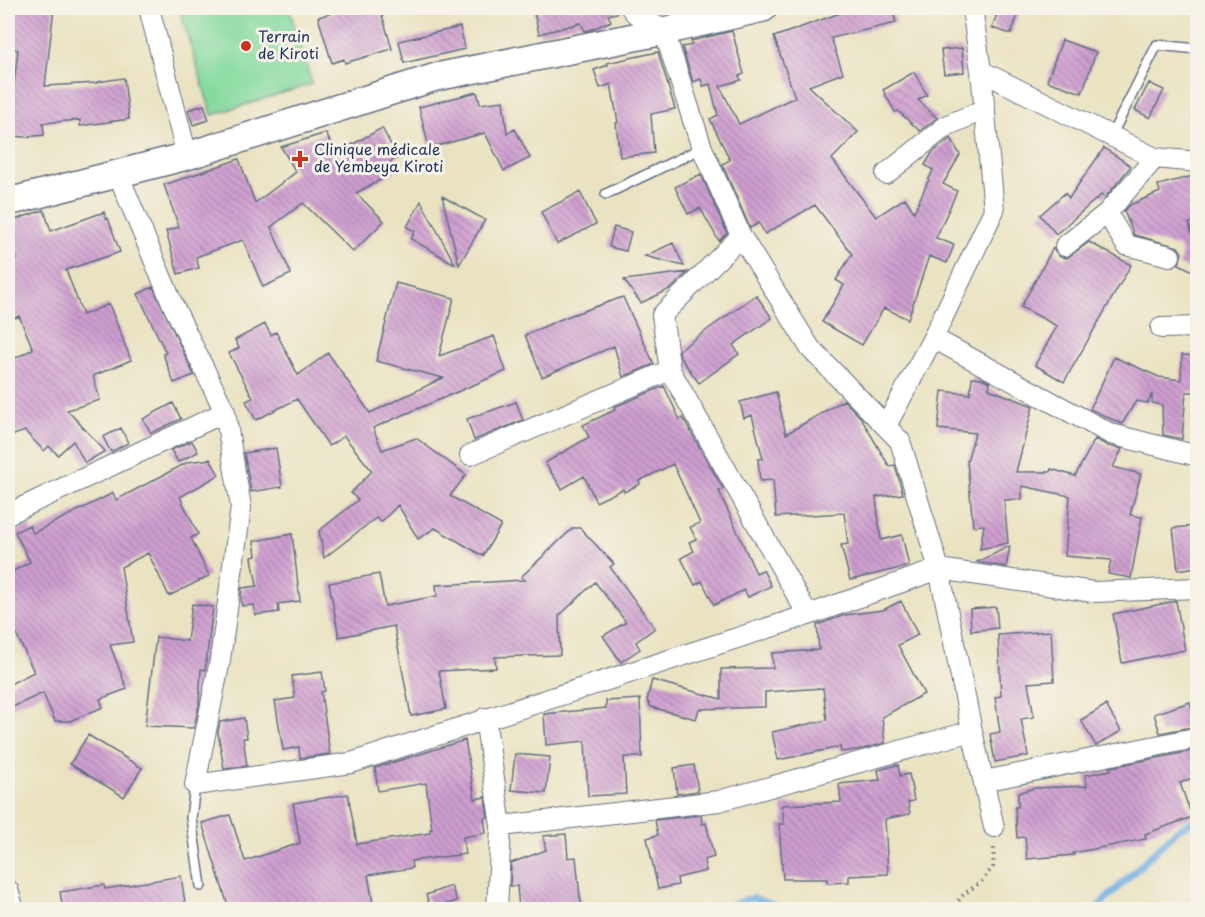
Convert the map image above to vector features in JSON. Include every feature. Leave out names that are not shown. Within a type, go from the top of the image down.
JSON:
[{"type":"street","points":[[149,8],[187,156]]},
{"type":"street","points":[[631,8],[635,13],[664,31],[702,147],[741,236],[810,348],[900,441],[939,569],[994,827]]},
{"type":"street","points":[[8,202],[187,156],[436,77],[664,31],[763,8]]},
{"type":"street","points":[[886,426],[933,338],[994,210],[981,71],[972,8]]},
{"type":"street","points":[[981,71],[1155,158],[1197,162]]},
{"type":"street","points":[[886,174],[946,126],[985,109]]},
{"type":"street","points":[[1065,246],[1107,213],[1155,158]]},
{"type":"street","points":[[118,174],[173,306],[225,412],[241,507],[220,660],[195,785],[351,763],[808,615],[939,569],[1094,592],[1197,588]]},
{"type":"street","points":[[1107,213],[1125,245],[1170,256]]},
{"type":"street","points":[[741,236],[662,315],[670,370],[808,615]]},
{"type":"street","points":[[1161,328],[1197,327]]},
{"type":"street","points":[[933,338],[1111,434],[1190,454]]},
{"type":"street","points":[[470,455],[670,370]]},
{"type":"street","points":[[8,514],[225,412]]},
{"type":"street","points":[[485,718],[501,826],[497,909]]},
{"type":"street","points":[[501,826],[719,801],[972,731]]},
{"type":"street","points":[[984,781],[1195,738]]},
{"type":"street","points":[[8,890],[14,909]]},
{"type":"lane","points":[[1111,136],[1157,45],[1197,50]]},
{"type":"lane","points":[[606,194],[702,147]]},
{"type":"lane","points":[[195,785],[191,818],[201,886]]},
{"type":"path","points":[[951,909],[964,894],[981,882],[993,867],[994,827]]},
{"type":"green space","name":"Terrain de Kiroti","points":[[179,8],[289,8],[312,84],[212,115]]},
{"type":"building","points":[[8,8],[54,8],[45,86],[97,83],[124,78],[129,119],[80,126],[80,120],[43,123],[44,135],[8,136],[10,100],[12,101],[18,50],[8,48]]},
{"type":"building","points":[[350,8],[380,8],[392,49],[345,63],[344,59],[332,63],[318,17]]},
{"type":"building","points":[[550,8],[616,8],[617,13],[608,15],[611,21],[590,30],[585,31],[581,23],[539,34],[534,12]]},
{"type":"building","points":[[842,8],[892,8],[896,23],[831,38],[843,73],[809,86],[858,132],[832,159],[876,217],[905,198],[914,212],[933,170],[925,165],[932,153],[951,138],[960,155],[943,184],[957,191],[936,238],[954,245],[947,263],[929,256],[908,319],[884,308],[862,345],[822,322],[844,285],[836,280],[852,254],[815,205],[765,234],[759,223],[750,228],[722,164],[730,160],[710,119],[718,115],[710,84],[703,86],[701,79],[693,82],[682,47],[692,45],[691,41],[732,31],[744,74],[739,76],[741,80],[720,86],[739,124],[795,97],[774,37],[843,12]]},
{"type":"building","points":[[999,8],[1019,12],[1011,34],[992,28]]},
{"type":"building","points":[[460,27],[465,49],[404,63],[399,41]]},
{"type":"building","points":[[1062,40],[1096,52],[1082,93],[1047,81]]},
{"type":"building","points":[[962,48],[964,72],[944,74],[941,50]]},
{"type":"building","points":[[658,52],[675,109],[651,114],[654,153],[620,157],[616,123],[618,122],[611,84],[600,88],[594,70],[608,65],[607,63]]},
{"type":"building","points":[[914,72],[927,95],[918,100],[937,118],[920,131],[898,111],[895,112],[883,90]]},
{"type":"building","points":[[1149,83],[1164,90],[1150,118],[1135,110]]},
{"type":"building","points":[[477,92],[480,104],[503,101],[507,133],[515,129],[530,158],[504,171],[485,133],[429,148],[419,107]]},
{"type":"building","points":[[204,105],[209,120],[193,125],[188,110]]},
{"type":"building","points":[[382,128],[398,158],[390,162],[395,172],[356,193],[384,221],[353,252],[303,203],[271,227],[291,274],[263,287],[243,240],[196,257],[199,268],[178,274],[166,231],[179,227],[164,185],[239,159],[255,203],[296,172],[281,147],[326,133],[335,154]]},
{"type":"building","points":[[1104,148],[1131,166],[1105,198],[1101,195],[1056,234],[1040,215],[1065,193],[1069,198]]},
{"type":"building","points":[[701,174],[727,233],[719,241],[700,208],[688,214],[675,187]]},
{"type":"building","points":[[1197,175],[1197,222],[1189,223],[1197,250],[1197,273],[1179,264],[1182,253],[1178,247],[1134,235],[1124,211],[1130,205],[1160,192],[1158,185]]},
{"type":"building","points":[[580,192],[596,224],[557,244],[541,212]]},
{"type":"building","points":[[442,196],[485,220],[459,265]]},
{"type":"building","points":[[421,201],[455,264],[411,239],[415,231],[407,227]]},
{"type":"building","points":[[44,210],[51,231],[104,212],[120,252],[66,270],[83,315],[109,304],[131,360],[93,376],[100,400],[67,410],[105,451],[85,463],[73,441],[58,455],[49,446],[44,451],[25,431],[8,437],[8,362],[33,349],[19,316],[8,321],[8,263],[17,259],[8,222]]},
{"type":"building","points":[[614,227],[631,232],[626,251],[609,247]]},
{"type":"building","points":[[1089,242],[1131,265],[1064,382],[1035,365],[1057,326],[1021,307],[1053,248],[1060,257],[1067,258]]},
{"type":"building","points":[[673,243],[684,266],[645,256]]},
{"type":"building","points":[[688,272],[672,288],[641,303],[624,280]]},
{"type":"building","points":[[396,283],[454,298],[439,356],[494,336],[506,371],[373,428],[382,450],[416,438],[466,475],[450,496],[501,525],[483,556],[435,528],[418,539],[398,505],[381,522],[376,518],[324,558],[319,531],[358,500],[351,493],[372,471],[344,436],[329,446],[297,399],[256,420],[246,401],[253,398],[229,353],[239,348],[235,340],[265,324],[271,335],[276,332],[298,375],[328,353],[370,413],[443,378],[376,361]]},
{"type":"building","points":[[153,287],[194,375],[174,383],[163,354],[166,353],[138,294]]},
{"type":"building","points":[[756,295],[772,318],[733,345],[739,354],[699,383],[680,357],[679,350]]},
{"type":"building","points":[[623,297],[654,364],[623,377],[614,346],[542,377],[525,335],[566,317]]},
{"type":"building","points":[[1182,355],[1197,356],[1197,392],[1186,392],[1182,439],[1163,435],[1162,405],[1152,403],[1152,394],[1148,403],[1136,401],[1122,424],[1090,409],[1114,357],[1159,377],[1181,380]]},
{"type":"building","points":[[972,377],[990,382],[989,389],[1033,406],[1016,472],[1050,472],[1051,469],[1075,476],[1095,439],[1108,446],[1122,449],[1113,467],[1141,474],[1130,515],[1142,517],[1131,578],[1108,574],[1111,560],[1065,556],[1070,496],[1022,486],[1022,499],[1004,500],[1008,543],[980,549],[984,525],[973,526],[967,461],[975,433],[938,429],[942,391],[970,394]]},
{"type":"building","points":[[664,386],[680,420],[683,418],[723,489],[719,491],[756,573],[763,570],[771,586],[748,597],[744,590],[714,605],[702,581],[695,585],[681,558],[694,551],[689,542],[696,539],[690,527],[700,523],[673,464],[639,481],[640,484],[624,492],[623,489],[596,502],[584,476],[562,489],[545,463],[589,437],[583,425],[615,410],[614,407]]},
{"type":"building","points":[[776,392],[786,434],[844,400],[861,418],[889,466],[895,465],[903,494],[876,497],[881,540],[902,535],[909,566],[850,580],[841,545],[848,544],[844,513],[776,517],[773,480],[760,481],[758,459],[763,459],[752,415],[744,418],[740,402]]},
{"type":"building","points":[[516,402],[523,420],[474,440],[467,419]]},
{"type":"building","points":[[173,403],[181,419],[151,433],[143,419]]},
{"type":"building","points":[[121,428],[128,443],[111,452],[103,437]]},
{"type":"building","points":[[192,441],[198,452],[178,462],[171,450]]},
{"type":"building","points":[[276,448],[282,487],[251,492],[244,453]]},
{"type":"building","points":[[210,459],[219,475],[180,497],[198,534],[191,538],[209,576],[169,596],[148,553],[121,567],[133,642],[110,645],[127,689],[100,699],[103,707],[70,721],[55,721],[43,693],[8,709],[8,685],[34,672],[8,616],[8,574],[30,562],[15,532],[29,525],[33,533],[113,493],[116,500],[188,462]]},
{"type":"building","points":[[1196,526],[1197,567],[1178,570],[1173,528]]},
{"type":"building","points":[[573,528],[580,528],[614,564],[610,567],[655,628],[636,642],[640,649],[621,662],[603,636],[626,622],[595,582],[559,616],[560,655],[495,657],[496,668],[439,671],[446,709],[411,716],[394,626],[339,637],[329,583],[379,574],[385,606],[437,596],[436,585],[525,580],[521,577]]},
{"type":"building","points":[[292,534],[300,601],[278,604],[279,612],[255,615],[254,605],[242,606],[241,598],[242,588],[257,586],[252,557],[256,556],[254,541]]},
{"type":"building","points":[[1010,546],[1006,567],[977,562]]},
{"type":"building","points":[[901,601],[918,635],[898,645],[924,694],[882,717],[885,743],[841,752],[840,747],[778,760],[772,732],[827,720],[823,688],[765,692],[765,707],[699,709],[696,719],[651,707],[647,700],[652,680],[721,699],[721,669],[773,668],[772,653],[819,650],[817,625],[845,615],[883,610]]},
{"type":"building","points":[[1176,601],[1185,650],[1122,663],[1113,614]]},
{"type":"building","points":[[192,604],[213,607],[205,670],[201,669],[199,705],[194,728],[145,726],[156,637],[187,641]]},
{"type":"building","points":[[996,607],[998,628],[971,631],[970,609]]},
{"type":"building","points":[[1051,631],[1054,681],[1028,683],[1034,717],[1021,719],[1028,756],[995,762],[990,734],[1000,732],[995,697],[1001,696],[998,635]]},
{"type":"building","points":[[322,672],[325,691],[321,692],[330,754],[300,758],[299,747],[283,750],[275,701],[295,698],[292,676]]},
{"type":"building","points":[[640,699],[642,757],[624,757],[626,794],[588,796],[585,741],[546,745],[544,714],[606,708],[606,701]]},
{"type":"building","points":[[1190,702],[1197,726],[1160,733],[1154,714]]},
{"type":"building","points":[[1106,705],[1121,731],[1096,746],[1081,720]]},
{"type":"building","points":[[244,718],[247,738],[243,738],[247,766],[224,769],[218,732],[220,722]]},
{"type":"building","points":[[88,735],[142,768],[124,797],[70,764]]},
{"type":"building","points":[[465,740],[475,799],[485,797],[488,817],[484,818],[486,833],[463,837],[465,854],[411,861],[412,868],[368,875],[374,909],[229,909],[202,823],[230,815],[245,861],[300,843],[293,803],[348,794],[357,844],[430,833],[432,829],[426,783],[378,791],[375,768]]},
{"type":"building","points":[[1197,750],[1197,776],[1180,783],[1192,817],[1145,834],[1146,839],[1073,853],[1074,855],[1027,859],[1025,837],[1017,838],[1015,807],[1018,807],[1018,793],[1034,788],[1087,786],[1085,775],[1111,770],[1109,768],[1111,767]]},
{"type":"building","points":[[515,754],[550,757],[546,793],[511,790]]},
{"type":"building","points":[[694,765],[698,791],[677,794],[674,768]]},
{"type":"building","points":[[898,765],[900,776],[909,774],[914,801],[908,802],[910,814],[885,819],[888,874],[849,876],[849,882],[827,883],[827,879],[783,879],[779,824],[784,824],[782,805],[841,802],[839,784],[880,780],[878,770]]},
{"type":"building","points":[[701,815],[702,824],[706,823],[714,857],[704,860],[706,871],[677,878],[678,885],[658,889],[647,838],[658,835],[655,820]]},
{"type":"building","points":[[566,834],[568,858],[576,857],[583,909],[519,909],[517,886],[510,886],[511,863],[546,850],[543,836]]},
{"type":"building","points":[[181,876],[186,909],[63,909],[60,892],[104,885],[105,889]]},
{"type":"building","points":[[451,886],[457,901],[431,909],[426,895]]},
{"type":"waterway","points":[[1095,910],[1177,830],[1198,819]]},
{"type":"waterway","points":[[716,910],[753,898],[786,910]]},
{"type":"place","name":"Terrain de Kiroti","points":[[246,46]]},
{"type":"place","name":"Clinique médicale de Yembeya Kiroti","points":[[300,159]]}]
